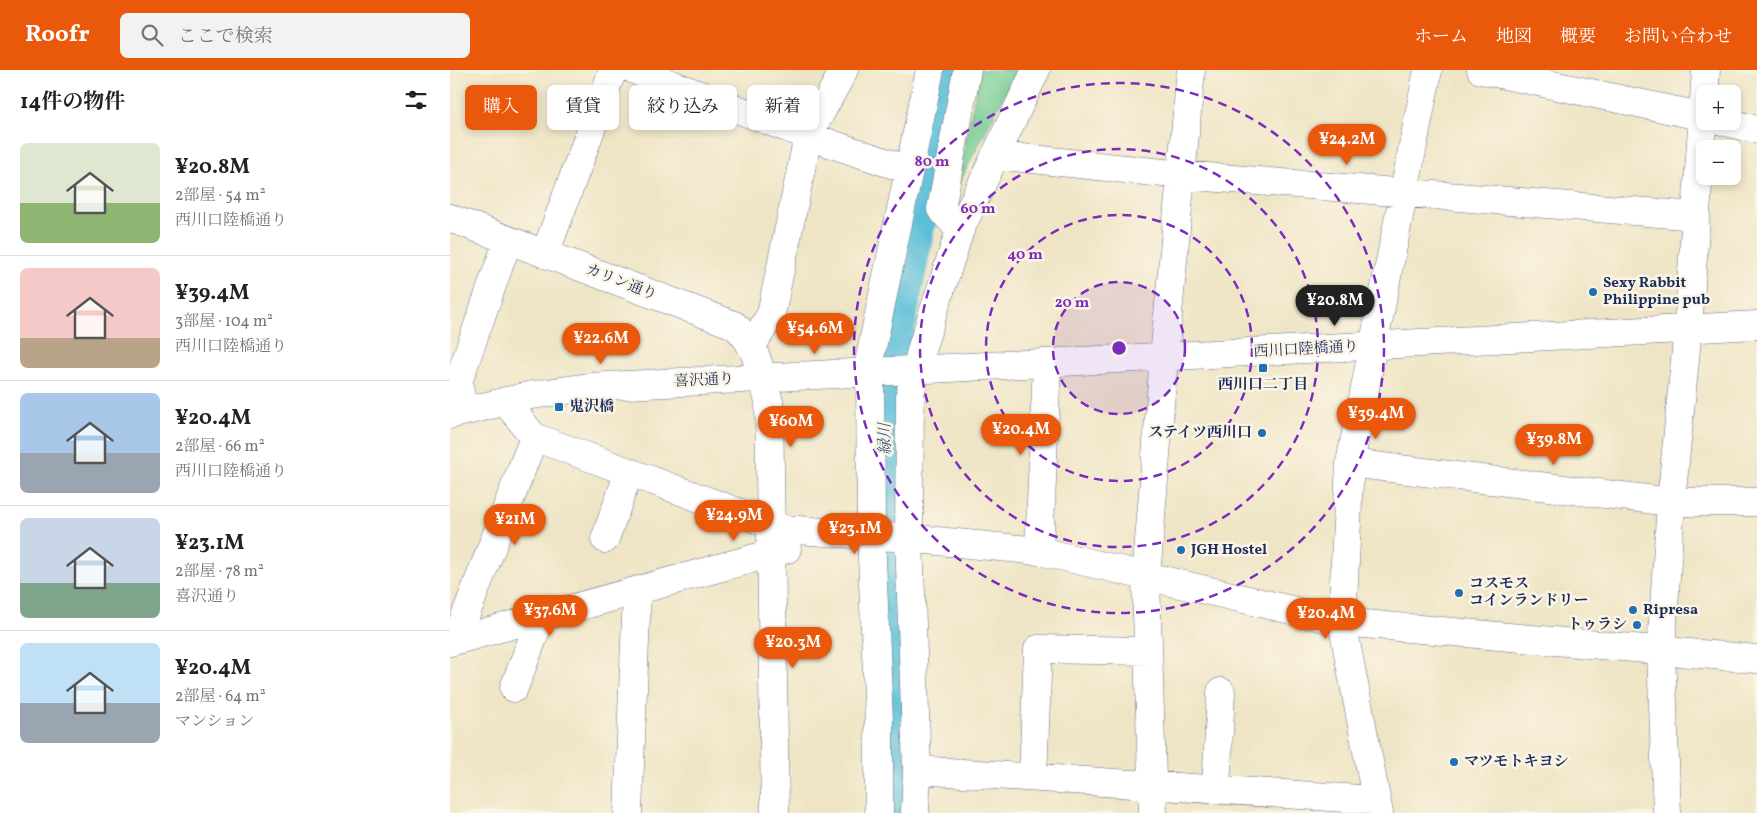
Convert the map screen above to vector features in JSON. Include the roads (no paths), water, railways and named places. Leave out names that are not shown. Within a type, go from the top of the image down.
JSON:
[{"type":"street","points":[[544,254],[613,70]]},
{"type":"street","points":[[634,70],[808,136],[909,170]]},
{"type":"street","points":[[752,346],[771,314],[808,136],[844,70]]},
{"type":"street","points":[[879,813],[879,722],[872,535],[870,357],[930,70]]},
{"type":"street","points":[[960,230],[941,209],[967,70]]},
{"type":"street","points":[[915,813],[917,770],[908,538],[910,394],[915,371],[960,230],[1036,70]]},
{"type":"street","points":[[1153,813],[1146,578],[1164,357],[1191,70]]},
{"type":"street","points":[[917,770],[1216,789],[1378,806],[1342,622],[1350,462],[1428,70]]},
{"type":"street","points":[[1481,70],[1696,115]]},
{"type":"street","points":[[1706,70],[1707,85]]},
{"type":"street","points":[[1741,126],[1757,130]]},
{"type":"street","points":[[1667,813],[1661,650],[1671,502],[1688,329],[1696,216],[1708,130]]},
{"type":"street","points":[[995,155],[1182,175],[1696,216]]},
{"type":"street","name":"カリン通り","points":[[450,218],[734,325],[745,334],[752,346],[769,402],[775,813]]},
{"type":"street","points":[[457,413],[458,382],[508,240]]},
{"type":"street","name":"西川口陸橋通り","points":[[871,373],[1757,325]]},
{"type":"street","points":[[1039,551],[1047,363]]},
{"type":"street","name":"喜沢通り","points":[[457,413],[505,401],[589,387],[871,373]]},
{"type":"street","points":[[505,401],[534,437],[784,529],[908,538],[1039,551],[1146,578],[1342,622],[1757,659]]},
{"type":"street","points":[[453,641],[534,437]]},
{"type":"street","points":[[1350,462],[1671,502],[1757,502]]},
{"type":"street","points":[[605,539],[629,472]]},
{"type":"street","points":[[453,641],[637,592],[842,534]]},
{"type":"street","points":[[628,813],[637,592]]},
{"type":"street","points":[[514,688],[541,617]]},
{"type":"street","points":[[1033,777],[1038,649],[1148,651]]},
{"type":"street","points":[[1216,789],[1221,692]]},
{"type":"waterway","name":"緑川","points":[[896,813],[886,403],[892,343],[946,70]]},
{"type":"place","name":"Sexy Rabbit Philippine pub","points":[[1593,292]]},
{"type":"place","name":"西川口二丁目","points":[[1263,368]]},
{"type":"place","name":"鬼沢橋","points":[[559,407]]},
{"type":"place","name":"ステイツ西川口","points":[[1262,433]]},
{"type":"place","name":"JGH Hostel","points":[[1181,550]]},
{"type":"place","name":"コスモス コインランドリー","points":[[1459,593]]},
{"type":"place","name":"Ripresa","points":[[1633,610]]},
{"type":"place","name":"トゥラシ","points":[[1637,625]]},
{"type":"place","name":"マツモトキヨシ","points":[[1454,762]]}]
